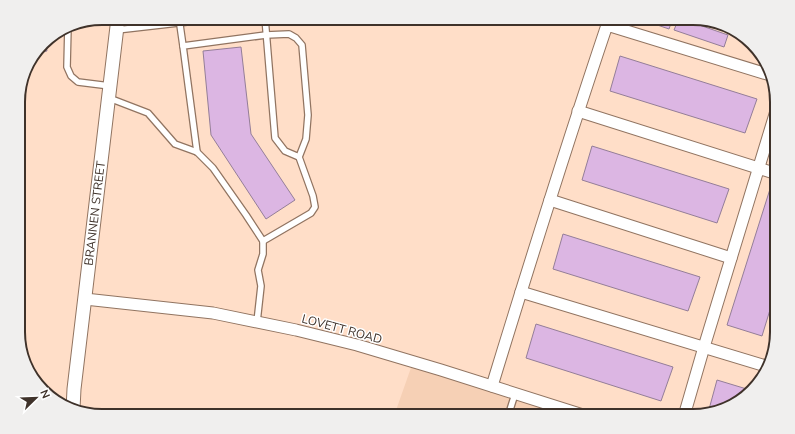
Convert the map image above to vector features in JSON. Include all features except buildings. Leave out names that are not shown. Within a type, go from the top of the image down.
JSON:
[{"type":"street","name":"BRANNEN STREET","points":[[73,403],[84,300],[118,25]]},
{"type":"street","points":[[492,386],[578,111],[607,25],[764,73]]},
{"type":"street","points":[[578,111],[770,172]]},
{"type":"street","points":[[686,409],[770,131]]},
{"type":"street","points":[[550,200],[731,258]]},
{"type":"street","points":[[521,292],[762,365]]},
{"type":"street","name":"LOVETT ROAD","points":[[84,300],[213,313],[296,330],[357,345],[564,409]]},
{"type":"lane","points":[[180,25],[197,152]]},
{"type":"lane","points":[[265,25],[275,138],[286,151],[299,157]]},
{"type":"lane","points":[[68,33],[67,67],[71,76],[78,82],[109,92],[148,113],[175,144],[197,152],[213,168],[246,215],[262,241],[263,254],[258,270],[261,286],[257,322]]},
{"type":"lane","points":[[183,46],[266,35],[289,34],[296,38],[302,45],[308,115],[306,139],[299,157],[314,196],[315,207],[311,213],[262,241]]},
{"type":"lane","points":[[511,409],[516,394]]},
{"type":"shaded area","points":[[413,362],[564,409],[396,409]]}]
